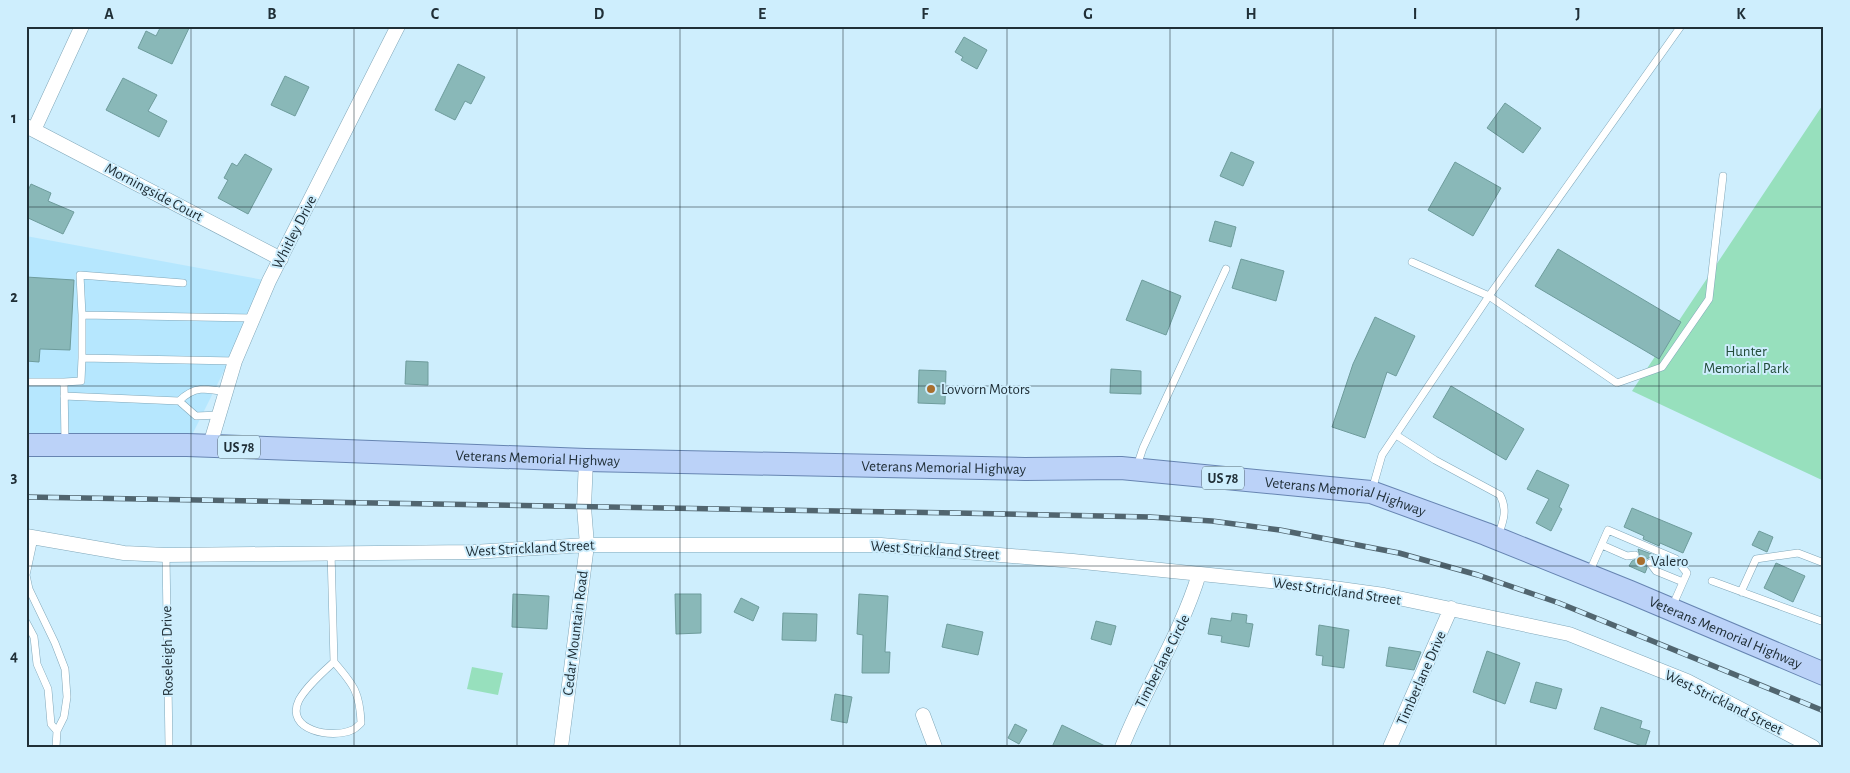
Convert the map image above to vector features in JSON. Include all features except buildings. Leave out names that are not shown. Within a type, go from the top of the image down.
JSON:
[{"type":"main road","name":"Veterans Memorial Highway","points":[[26,445],[210,445],[586,460],[1025,469],[1136,469],[1371,492],[1497,539],[1823,671]]},
{"type":"street","points":[[30,128],[82,26]]},
{"type":"street","name":"Whitley Drive","points":[[210,445],[235,362],[254,318],[281,259],[398,26]]},
{"type":"street","name":"Morningside Court","points":[[30,128],[281,259]]},
{"type":"street","name":"Cedar Mountain Road","points":[[561,747],[587,545],[584,507],[586,460]]},
{"type":"street","name":"West Strickland Street","points":[[30,537],[124,553],[166,554],[473,552],[587,545],[881,545],[1073,561],[1338,589],[1451,608],[1569,634],[1687,681],[1813,747]]},
{"type":"street","name":"Timberlane Circle","points":[[1122,747],[1145,694],[1189,608],[1199,574]]},
{"type":"street","name":"Timberlane Drive","points":[[1390,747],[1451,608]]},
{"type":"street","points":[[923,715],[935,747]]},
{"type":"lane","points":[[1371,492],[1382,455],[1489,296],[1681,26]]},
{"type":"lane","points":[[1412,262],[1489,296],[1617,383],[1662,367],[1709,299],[1723,176]]},
{"type":"lane","points":[[1136,469],[1143,448],[1226,269]]},
{"type":"lane","points":[[26,382],[81,381],[82,315],[80,275],[183,283]]},
{"type":"lane","points":[[82,315],[254,318]]},
{"type":"lane","points":[[82,358],[235,362]]},
{"type":"lane","points":[[64,382],[65,445]]},
{"type":"lane","points":[[178,401],[187,392],[197,388],[225,392]]},
{"type":"lane","points":[[64,396],[178,401],[196,416],[218,415]]},
{"type":"lane","points":[[1396,435],[1435,460],[1500,495],[1504,504],[1504,520],[1497,539]]},
{"type":"lane","points":[[1588,576],[1608,530],[1676,559],[1687,573],[1671,610]]},
{"type":"lane","points":[[30,537],[26,575],[28,589],[56,644],[65,669],[68,689],[64,717],[57,731],[56,747]]},
{"type":"lane","points":[[1602,545],[1627,556],[1635,555]]},
{"type":"lane","points":[[331,552],[334,662],[346,676],[360,700],[361,723],[352,730],[309,730],[301,725],[297,713],[299,701],[334,662]]},
{"type":"lane","points":[[1741,592],[1756,559],[1798,553],[1824,564]]},
{"type":"lane","name":"Roseleigh Drive","points":[[166,554],[169,747]]},
{"type":"lane","points":[[1627,556],[1630,563]]},
{"type":"lane","points":[[1650,563],[1656,571]]},
{"type":"lane","points":[[1646,571],[1656,571],[1683,582]]},
{"type":"lane","points":[[1712,581],[1824,622]]},
{"type":"lane","points":[[26,622],[34,637],[37,664],[48,689],[52,724],[57,731]]},
{"type":"shaded area","points":[[26,236],[269,281],[187,445],[26,445]]},
{"type":"green space","name":"Hunter Memorial Park","points":[[1824,103],[1824,481],[1632,391]]},
{"type":"green space","points":[[472,667],[503,673],[498,695],[467,689]]},
{"type":"railway","points":[[26,497],[956,513],[1150,517],[1212,521],[1280,530],[1399,553],[1478,575],[1559,603],[1824,711]]},
{"type":"place","name":"Lovvorn Motors","points":[[931,389]]},
{"type":"place","name":"Valero","points":[[1641,561]]}]
